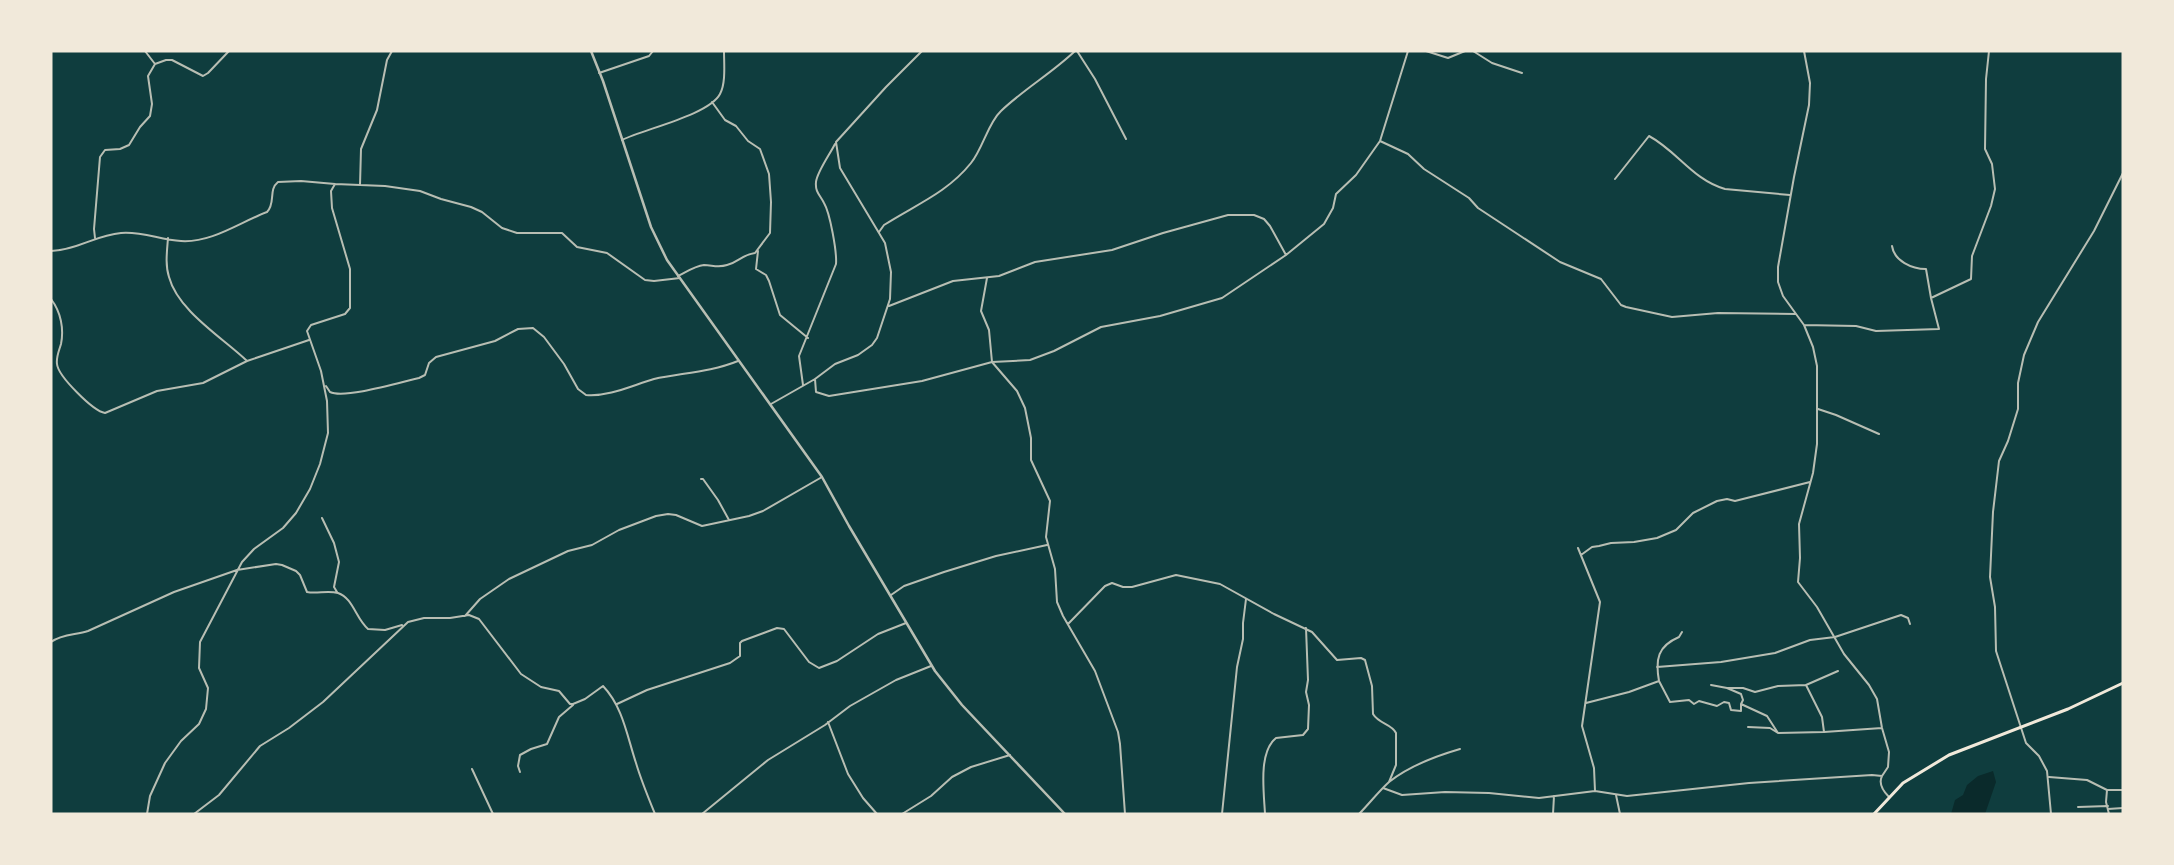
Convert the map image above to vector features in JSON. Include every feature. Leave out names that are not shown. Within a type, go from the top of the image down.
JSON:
[{"type":"main road","points":[[1874,814],[1903,783],[1949,755],[2068,710],[2123,683]]},
{"type":"street","points":[[145,51],[155,64]]},
{"type":"street","points":[[95,238],[94,229],[100,157],[105,150],[122,149],[129,145],[140,126],[150,116],[152,104],[148,76],[155,64],[172,60],[199,75],[204,75],[229,51]]},
{"type":"street","points":[[360,185],[360,150],[377,110],[387,60],[392,51]]},
{"type":"street","points":[[591,51],[651,227],[664,255],[822,477],[931,666],[952,694],[1065,814]]},
{"type":"street","points":[[599,73],[649,56],[653,51]]},
{"type":"street","points":[[622,140],[695,113],[712,102],[721,91],[724,51]]},
{"type":"street","points":[[803,386],[799,356],[808,338],[836,264],[836,252],[825,203],[818,194],[816,183],[818,175],[836,142],[891,81],[922,51]]},
{"type":"street","points":[[879,235],[884,225],[937,195],[960,176],[982,145],[996,116],[1076,51],[1095,79],[1126,139]]},
{"type":"street","points":[[815,379],[816,392],[829,396],[922,381],[992,362],[1030,360],[1054,351],[1101,327],[1160,316],[1222,298],[1286,255],[1324,224],[1330,214],[1336,194],[1356,175],[1380,141],[1408,51]]},
{"type":"street","points":[[1426,51],[1448,58],[1465,51]]},
{"type":"street","points":[[1473,51],[1492,63],[1522,73]]},
{"type":"street","points":[[1804,51],[1809,76],[1809,105],[1790,195],[1778,273],[1783,296],[1804,325],[1813,347],[1817,366],[1817,444],[1810,482],[1799,524],[1800,558],[1798,582],[1835,637],[1844,654],[1874,691],[1890,758],[1888,767],[1880,781],[1889,797]]},
{"type":"street","points":[[1931,298],[1971,279],[1975,248],[1993,201],[1995,189],[1993,168],[1985,149],[1986,79],[1990,51]]},
{"type":"street","points":[[712,102],[725,120],[736,126],[748,141],[760,149],[769,174],[771,202],[770,233],[758,251],[756,268],[768,278],[780,315],[808,338]]},
{"type":"street","points":[[1615,179],[1649,136],[1689,170],[1718,187],[1790,195]]},
{"type":"street","points":[[1380,141],[1408,154],[1428,172],[1469,198],[1478,208],[1560,262],[1601,279],[1621,305],[1672,317],[1718,313],[1796,314]]},
{"type":"street","points":[[771,404],[815,379],[835,364],[858,355],[872,345],[877,338],[892,292],[891,272],[885,243],[840,168],[836,142]]},
{"type":"street","points":[[2051,814],[2049,777],[2041,760],[2026,743],[1996,652],[1994,640],[1995,607],[1990,566],[1993,512],[1999,461],[2016,417],[2020,371],[2032,334],[2097,226],[2123,172]]},
{"type":"street","points":[[51,251],[74,248],[95,238],[132,233],[187,241],[209,237],[267,212],[272,206],[274,187],[278,182],[301,181],[385,186],[420,191],[444,200],[471,206],[502,228],[517,233],[564,234],[577,248],[607,253],[646,280],[654,281],[679,277],[704,265],[726,266],[735,262],[743,255],[758,251]]},
{"type":"street","points":[[147,814],[150,796],[165,763],[181,741],[202,720],[208,694],[206,682],[198,661],[200,642],[237,570],[248,555],[283,528],[296,513],[310,489],[320,464],[328,433],[327,401],[307,331],[311,324],[338,317],[350,308],[349,261],[331,202],[331,188],[335,184]]},
{"type":"street","points":[[888,306],[953,281],[967,278],[987,278],[1041,261],[1112,250],[1228,215],[1254,215],[1264,219],[1286,255]]},
{"type":"street","points":[[168,238],[168,273],[174,290],[193,313],[246,362]]},
{"type":"street","points":[[1804,325],[1856,326],[1876,331],[1894,332],[1924,328],[1938,329],[1926,269],[1915,269],[1904,262],[1894,254],[1892,246]]},
{"type":"street","points":[[987,278],[981,310],[990,335],[992,362],[1016,391],[1026,408],[1031,438],[1032,460],[1050,501],[1046,533],[1047,545],[1055,569],[1057,602],[1101,683],[1118,732],[1125,814]]},
{"type":"street","points":[[51,300],[58,309],[61,322],[62,338],[57,358],[58,368],[66,380],[100,412],[110,412],[163,389],[203,383],[246,362],[309,340]]},
{"type":"street","points":[[323,382],[330,392],[336,394],[367,390],[419,378],[425,375],[429,363],[436,357],[495,341],[525,327],[539,331],[564,364],[578,389],[586,395],[629,388],[655,379],[720,367],[738,361]]},
{"type":"street","points":[[1818,409],[1879,434]]},
{"type":"street","points":[[465,616],[480,599],[519,574],[568,551],[590,546],[607,535],[656,516],[676,515],[702,526],[759,513],[822,477]]},
{"type":"street","points":[[701,479],[703,479],[718,500],[729,520]]},
{"type":"street","points":[[1581,555],[1592,547],[1605,544],[1657,538],[1676,530],[1688,518],[1717,501],[1727,498],[1735,501],[1810,482]]},
{"type":"street","points":[[322,518],[334,544],[339,562],[334,587],[350,603],[368,629],[392,632],[385,643]]},
{"type":"street","points":[[890,595],[904,586],[944,572],[996,556],[1047,545]]},
{"type":"street","points":[[1578,548],[1598,594],[1600,606],[1582,729],[1594,768],[1594,791]]},
{"type":"street","points":[[51,642],[59,636],[74,635],[88,631],[174,592],[237,570],[276,564],[282,565],[296,571],[300,575],[306,592],[340,594]]},
{"type":"street","points":[[1068,624],[1105,586],[1111,583],[1123,587],[1132,587],[1161,578],[1181,576],[1222,585],[1246,599],[1306,628],[1318,636],[1337,660],[1361,658],[1366,661],[1372,686],[1373,714],[1378,721],[1393,728],[1396,733],[1396,765],[1389,782]]},
{"type":"street","points":[[1222,814],[1237,667],[1244,636],[1243,617],[1246,599]]},
{"type":"street","points":[[1657,667],[1720,662],[1761,656],[1810,640],[1835,637],[1901,615],[1908,618],[1910,624]]},
{"type":"street","points":[[385,630],[417,619],[472,616],[479,619],[523,675],[544,688],[559,691],[570,704],[575,704]]},
{"type":"street","points":[[617,704],[647,690],[730,663],[740,656],[740,643],[742,640],[777,628],[784,629],[806,659],[812,665],[819,668],[837,662],[878,634],[906,622]]},
{"type":"street","points":[[194,814],[219,795],[260,746],[289,728],[323,702],[404,624]]},
{"type":"street","points":[[1265,814],[1263,768],[1271,744],[1278,737],[1305,734],[1308,729],[1310,705],[1306,692],[1308,680],[1306,628]]},
{"type":"street","points":[[1682,632],[1679,637],[1670,640],[1663,646],[1657,667],[1659,681],[1670,702],[1690,700],[1696,704],[1699,701],[1716,706],[1724,702],[1729,703],[1731,710],[1741,711],[1743,700],[1741,694],[1727,688]]},
{"type":"street","points":[[702,814],[768,760],[871,693],[931,666]]},
{"type":"street","points":[[1711,685],[1743,688],[1755,692],[1778,686],[1806,685],[1838,671]]},
{"type":"street","points":[[1586,703],[1629,692],[1659,681]]},
{"type":"street","points":[[1806,685],[1822,717],[1824,732]]},
{"type":"street","points":[[520,772],[518,766],[520,755],[546,744],[559,717],[603,686],[617,704],[642,780],[656,814]]},
{"type":"street","points":[[1741,704],[1767,716],[1778,733]]},
{"type":"street","points":[[828,722],[848,774],[863,798],[877,814]]},
{"type":"street","points":[[1748,727],[1770,728],[1778,733],[1882,728]]},
{"type":"street","points":[[1359,814],[1389,782],[1431,759],[1460,749]]},
{"type":"street","points":[[902,814],[931,796],[947,780],[966,770],[1010,755]]},
{"type":"street","points":[[472,768],[493,814]]},
{"type":"street","points":[[1383,788],[1402,795],[1445,792],[1499,793],[1527,798],[1594,791],[1616,795],[1656,794],[1749,783],[1824,780],[1860,775],[1882,776]]},
{"type":"street","points":[[2049,777],[2087,780],[2108,790],[2123,790]]},
{"type":"street","points":[[2108,790],[2108,814]]},
{"type":"street","points":[[1616,795],[1620,814]]},
{"type":"street","points":[[1553,814],[1554,796]]},
{"type":"street","points":[[2078,807],[2123,808]]},
{"type":"water","points":[[1993,771],[1996,782],[1985,814],[1951,814],[1955,800],[1963,795],[1967,785],[1978,776]]}]
